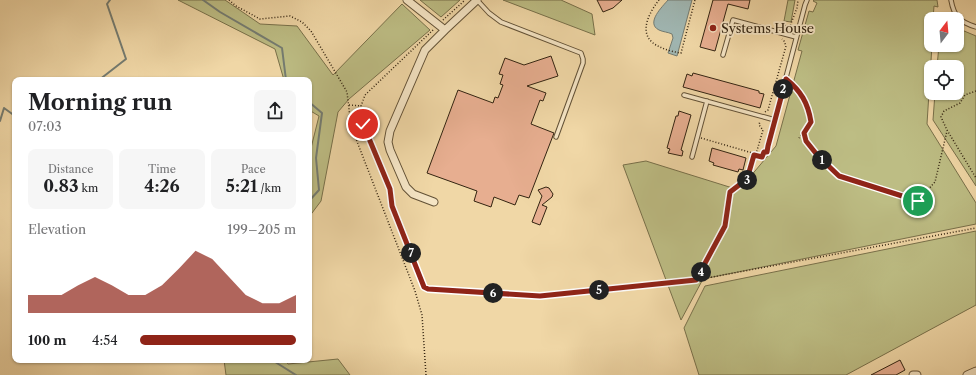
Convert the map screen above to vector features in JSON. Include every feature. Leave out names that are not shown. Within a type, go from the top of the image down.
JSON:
[{"type":"street","points":[[407,0],[445,30]]},
{"type":"street","points":[[434,202],[414,194],[406,187],[390,150],[388,142],[390,131],[425,50],[477,0]]},
{"type":"street","points":[[967,375],[976,371]]},
{"type":"lane","points":[[477,0],[489,13],[501,22],[581,53],[583,63],[556,137]]},
{"type":"lane","points":[[952,0],[953,9],[958,18],[976,28]]},
{"type":"lane","points":[[768,146],[806,2]]},
{"type":"lane","points":[[724,55],[733,20],[796,37]]},
{"type":"lane","points":[[684,95],[775,120]]},
{"type":"lane","points":[[692,157],[707,101]]},
{"type":"path","points":[[229,0],[236,6],[260,19],[290,16],[302,22],[310,31],[347,92],[351,126],[422,315],[426,375]]},
{"type":"path","points":[[465,0],[365,95],[361,106],[360,115],[390,189],[392,206],[424,287],[428,289],[540,296],[696,280],[976,228]]},
{"type":"path","points":[[659,0],[646,20],[646,33],[652,43],[660,48],[681,54],[695,0]]},
{"type":"path","points":[[698,137],[756,154],[763,130],[759,125],[761,116],[762,113],[768,110],[786,46],[784,41],[779,38],[779,32],[782,25],[790,26],[797,8],[798,0]]},
{"type":"path","points":[[786,79],[796,87],[809,108],[811,122],[799,138]]},
{"type":"path","points":[[976,91],[965,94],[960,103],[944,111],[942,117],[947,130],[976,178]]},
{"type":"path","points":[[348,105],[361,106]]},
{"type":"path","points":[[918,201],[935,182],[947,130]]},
{"type":"path","points":[[804,133],[806,141],[818,156],[839,176],[921,202],[925,209]]},
{"type":"path","points":[[696,280],[725,226],[730,192],[747,179],[754,155],[762,157],[764,152],[767,152],[768,146]]},
{"type":"green space","points":[[178,0],[225,0],[260,24],[297,26],[333,75],[402,4],[430,30],[349,99],[338,112],[321,201],[312,213],[312,144],[319,116],[312,112],[312,77],[283,77],[275,49]]},
{"type":"green space","points":[[420,0],[460,0],[441,17]]},
{"type":"green space","points":[[503,0],[561,0],[592,14],[595,35]]},
{"type":"green space","points":[[788,0],[795,0],[791,22],[784,21]]},
{"type":"green space","points":[[937,0],[938,7],[934,6],[934,12],[924,12],[924,52],[932,52],[931,60],[924,60],[924,100],[929,100],[927,124],[976,203],[976,224],[703,279],[681,320],[623,165],[646,161],[739,190],[776,146],[802,51],[798,50],[809,11],[813,12],[817,3],[813,1]]},
{"type":"green space","points":[[964,31],[976,36],[976,186],[933,120],[934,100],[964,100],[964,60],[938,60],[938,52],[964,52]]},
{"type":"green space","points":[[976,231],[976,305],[846,375],[699,375],[684,328],[705,286]]},
{"type":"green space","points":[[338,359],[350,375],[226,375],[224,363],[288,364],[312,363],[312,362]]},
{"type":"water","points":[[668,0],[692,0],[677,56],[668,53],[673,38],[672,34],[659,30],[655,27],[654,23],[654,19],[659,10]]},
{"type":"building","points":[[597,0],[622,0],[613,8],[603,12]]},
{"type":"building","name":"Systems House","points":[[713,0],[750,0],[748,9],[728,4],[715,51],[700,47]]},
{"type":"building","points":[[551,56],[558,76],[527,86],[546,93],[543,101],[540,100],[531,124],[554,133],[529,198],[519,195],[515,205],[494,197],[491,207],[474,201],[477,191],[427,173],[458,90],[493,103],[495,97],[498,98],[503,85],[500,84],[503,75],[499,74],[505,58],[524,65]]},
{"type":"building","points":[[693,73],[759,91],[759,93],[764,94],[760,108],[683,87],[687,74],[692,76]]},
{"type":"building","points":[[679,111],[691,115],[681,150],[683,151],[682,156],[668,153],[670,149],[667,148],[676,116],[678,116]]},
{"type":"building","points":[[712,148],[746,158],[743,170],[739,169],[738,172],[713,165],[714,163],[709,161]]},
{"type":"building","points":[[546,187],[549,188],[553,194],[552,197],[542,205],[547,207],[540,225],[532,222],[542,196],[538,190]]},
{"type":"building","points":[[900,360],[905,370],[896,375],[871,375]]},
{"type":"waterway","points":[[103,77],[126,59],[107,4],[110,0]]},
{"type":"waterway","points":[[203,0],[220,12],[282,48],[286,77]]},
{"type":"waterway","points":[[312,105],[322,113],[316,158],[319,190],[312,198]]},
{"type":"waterway","points":[[0,121],[4,108],[12,114]]},
{"type":"waterway","points":[[277,363],[296,375]]},
{"type":"place","name":"Systems House","points":[[713,28]]},
{"type":"route","points":[[363,124],[390,189],[392,206],[398,222],[424,287],[428,289],[540,296],[696,280],[725,226],[730,192],[747,179],[754,155],[762,157],[764,152],[767,152],[786,79],[796,87],[809,108],[811,122],[804,133],[806,141],[818,156],[839,176],[918,201]]}]
